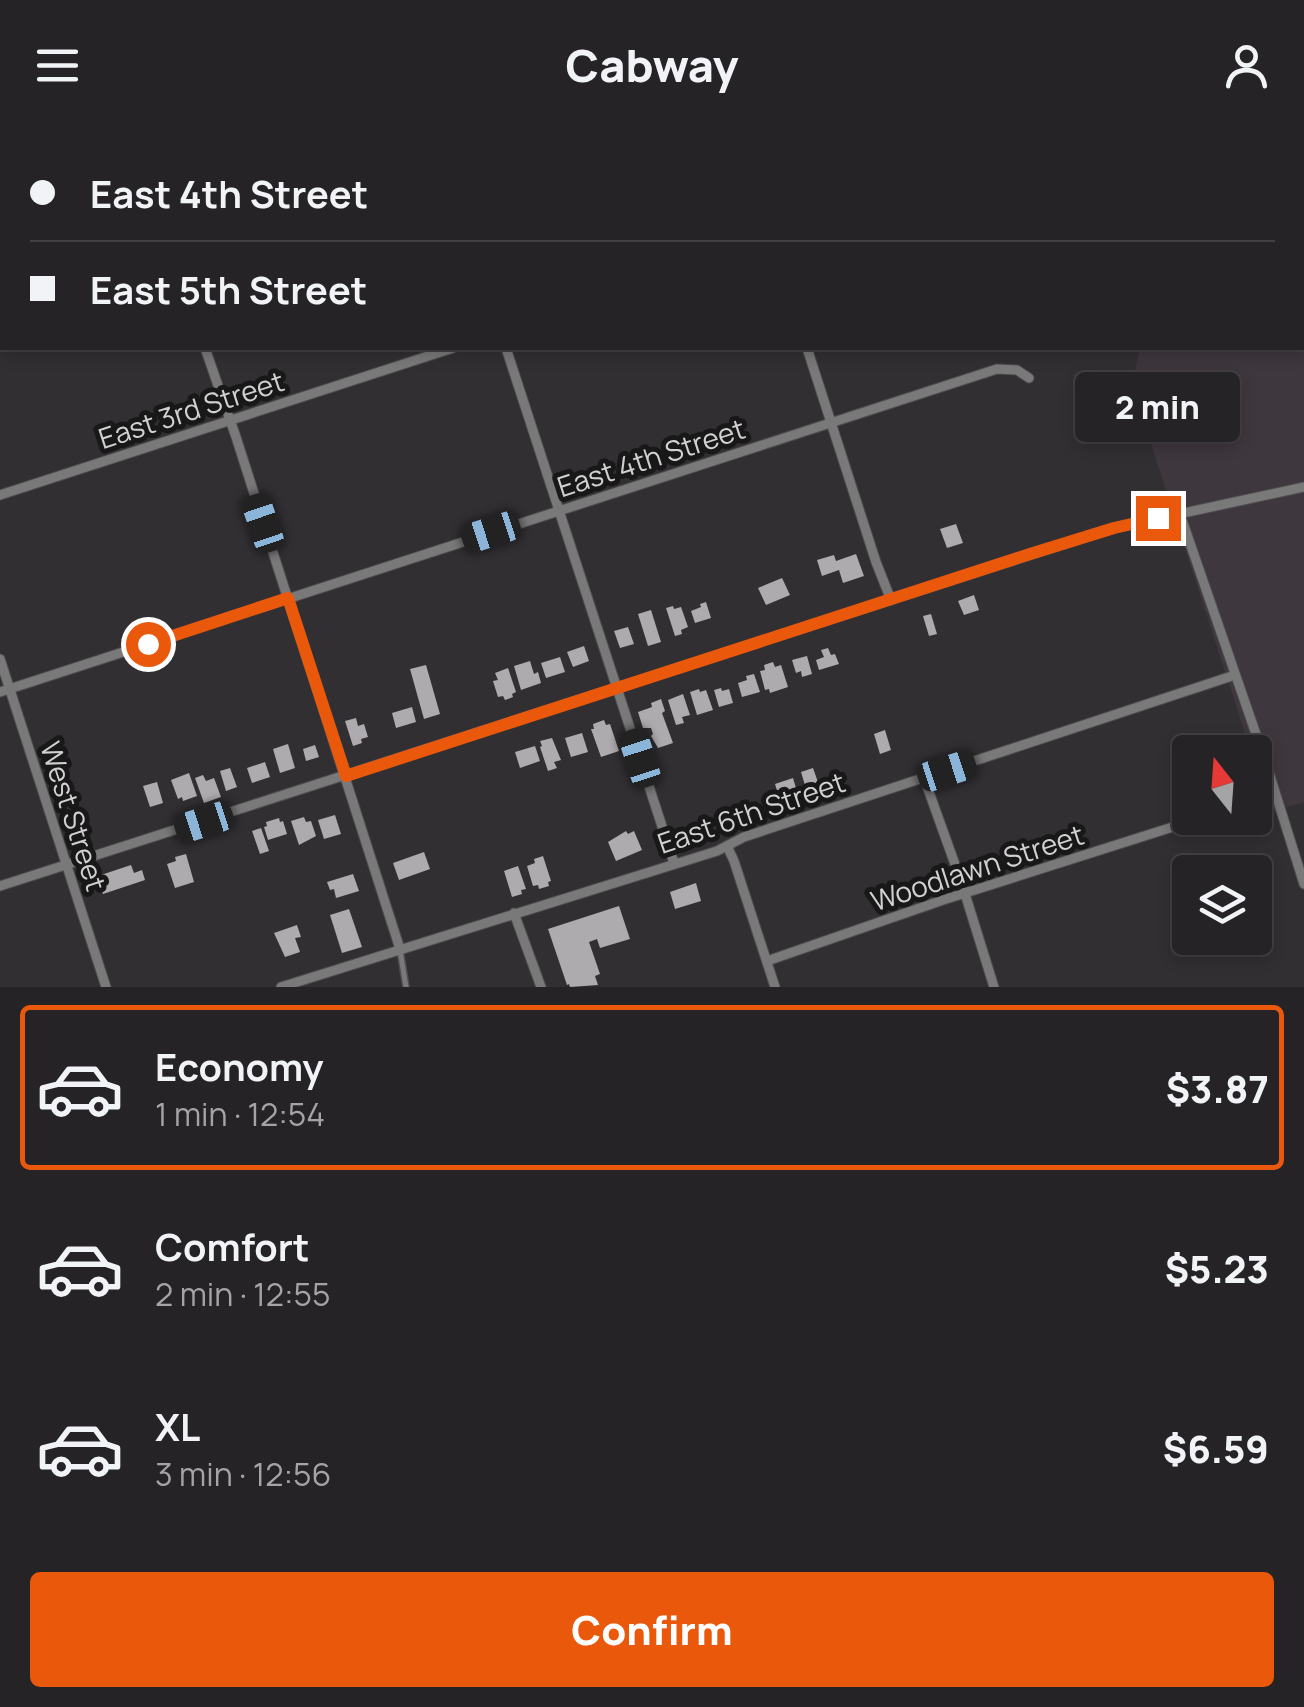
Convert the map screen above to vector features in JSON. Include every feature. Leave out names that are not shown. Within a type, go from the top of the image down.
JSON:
[{"type":"street","points":[[205,350],[400,949]]},
{"type":"street","name":"East 3rd Street","points":[[0,495],[447,350]]},
{"type":"street","points":[[507,350],[674,863]]},
{"type":"street","points":[[807,350],[891,600]]},
{"type":"street","name":"East 4th Street","points":[[5,690],[997,369],[1017,370],[1030,378]]},
{"type":"street","points":[[0,886],[1114,528],[1304,487]]},
{"type":"street","points":[[1180,514],[1303,878]]},
{"type":"street","name":"West Street","points":[[0,660],[5,690],[106,987]]},
{"type":"street","name":"East 6th Street","points":[[281,987],[674,863],[1235,676]]},
{"type":"street","points":[[924,778],[994,987]]},
{"type":"street","name":"Woodlawn Street","points":[[767,962],[1172,827]]},
{"type":"street","points":[[726,846],[776,987]]},
{"type":"street","points":[[514,913],[541,987]]},
{"type":"lane","points":[[400,949],[406,987]]},
{"type":"shaded area","points":[[1140,350],[1304,350],[1304,802],[1272,811],[1272,735],[1245,735],[1132,385]]},
{"type":"building","points":[[956,524],[963,543],[947,548],[940,529]]},
{"type":"building","points":[[856,554],[864,576],[843,583],[839,570],[822,576],[817,560],[834,555],[836,561]]},
{"type":"building","points":[[782,578],[790,595],[766,605],[758,588]]},
{"type":"building","points":[[974,595],[979,610],[964,615],[958,601]]},
{"type":"building","points":[[706,602],[711,618],[695,623],[691,611]]},
{"type":"building","points":[[681,607],[688,627],[675,636],[666,608]]},
{"type":"building","points":[[651,610],[661,642],[648,646],[638,614]]},
{"type":"building","points":[[931,614],[937,634],[929,636],[923,616]]},
{"type":"building","points":[[628,627],[634,644],[620,648],[614,631]]},
{"type":"building","points":[[584,646],[589,661],[573,667],[567,652]]},
{"type":"building","points":[[828,648],[839,664],[819,670],[816,660],[824,657],[821,650]]},
{"type":"building","points":[[807,656],[812,674],[802,677],[801,671],[796,673],[792,660]]},
{"type":"building","points":[[560,657],[565,672],[546,678],[541,663]]},
{"type":"building","points":[[530,661],[541,683],[521,690],[514,666]]},
{"type":"building","points":[[773,662],[775,667],[781,665],[788,687],[770,693],[765,690],[760,671]]},
{"type":"building","points":[[426,665],[440,714],[424,719],[410,669]]},
{"type":"building","points":[[508,668],[516,692],[505,700],[498,697],[493,681],[498,680],[495,673]]},
{"type":"building","points":[[754,674],[760,692],[742,697],[738,683]]},
{"type":"building","points":[[729,689],[733,703],[719,707],[714,690]]},
{"type":"building","points":[[706,690],[713,710],[697,715],[690,692]]},
{"type":"building","points":[[683,694],[690,715],[682,717],[684,723],[676,725],[668,700]]},
{"type":"building","points":[[661,699],[673,743],[658,748],[651,728],[643,728],[638,712]]},
{"type":"building","points":[[412,707],[416,722],[396,728],[392,713]]},
{"type":"building","points":[[356,718],[358,726],[364,724],[368,737],[353,746],[345,721]]},
{"type":"building","points":[[604,720],[606,725],[610,724],[619,751],[601,757],[591,729]]},
{"type":"building","points":[[885,730],[891,750],[880,754],[874,734]]},
{"type":"building","points":[[582,733],[588,752],[571,757],[565,738]]},
{"type":"building","points":[[552,738],[561,760],[554,762],[557,768],[548,771],[540,741]]},
{"type":"building","points":[[288,744],[295,768],[280,773],[273,749]]},
{"type":"building","points":[[315,745],[319,757],[306,761],[303,749]]},
{"type":"building","points":[[535,746],[540,761],[520,768],[515,752]]},
{"type":"building","points":[[265,762],[270,777],[252,783],[247,768]]},
{"type":"building","points":[[230,768],[237,787],[226,791],[220,771]]},
{"type":"building","points":[[813,768],[820,788],[807,792],[801,772]]},
{"type":"building","points":[[189,773],[197,796],[183,801],[182,797],[178,799],[171,780]]},
{"type":"building","points":[[203,775],[206,781],[214,778],[221,797],[204,803],[195,778]]},
{"type":"building","points":[[793,778],[798,795],[779,797],[775,784]]},
{"type":"building","points":[[157,782],[163,803],[150,807],[143,786]]},
{"type":"building","points":[[335,815],[341,834],[324,839],[318,820]]},
{"type":"building","points":[[304,817],[306,822],[311,821],[316,836],[299,845],[291,821]]},
{"type":"building","points":[[279,818],[287,834],[268,840],[266,822]]},
{"type":"building","points":[[261,828],[269,851],[260,854],[252,831]]},
{"type":"building","points":[[626,831],[634,831],[642,850],[616,861],[608,842]]},
{"type":"building","points":[[424,852],[430,869],[399,880],[393,863]]},
{"type":"building","points":[[186,854],[194,882],[175,888],[167,864]]},
{"type":"building","points":[[543,856],[551,881],[549,886],[539,889],[538,885],[533,886],[527,866]]},
{"type":"building","points":[[131,865],[134,873],[142,870],[145,880],[103,894],[98,876]]},
{"type":"building","points":[[518,866],[526,889],[512,897],[504,871]]},
{"type":"building","points":[[353,874],[359,891],[336,898],[327,882]]},
{"type":"building","points":[[696,883],[701,901],[675,909],[670,892]]},
{"type":"building","points":[[619,906],[630,939],[600,948],[597,939],[589,942],[600,974],[595,976],[598,985],[570,987],[548,929]]},
{"type":"building","points":[[349,909],[362,947],[342,953],[330,915]]},
{"type":"building","points":[[297,925],[301,937],[295,938],[300,952],[285,957],[274,933]]},
{"type":"route","points":[[148,644],[288,598],[346,776],[1030,554],[1158,518]]}]
